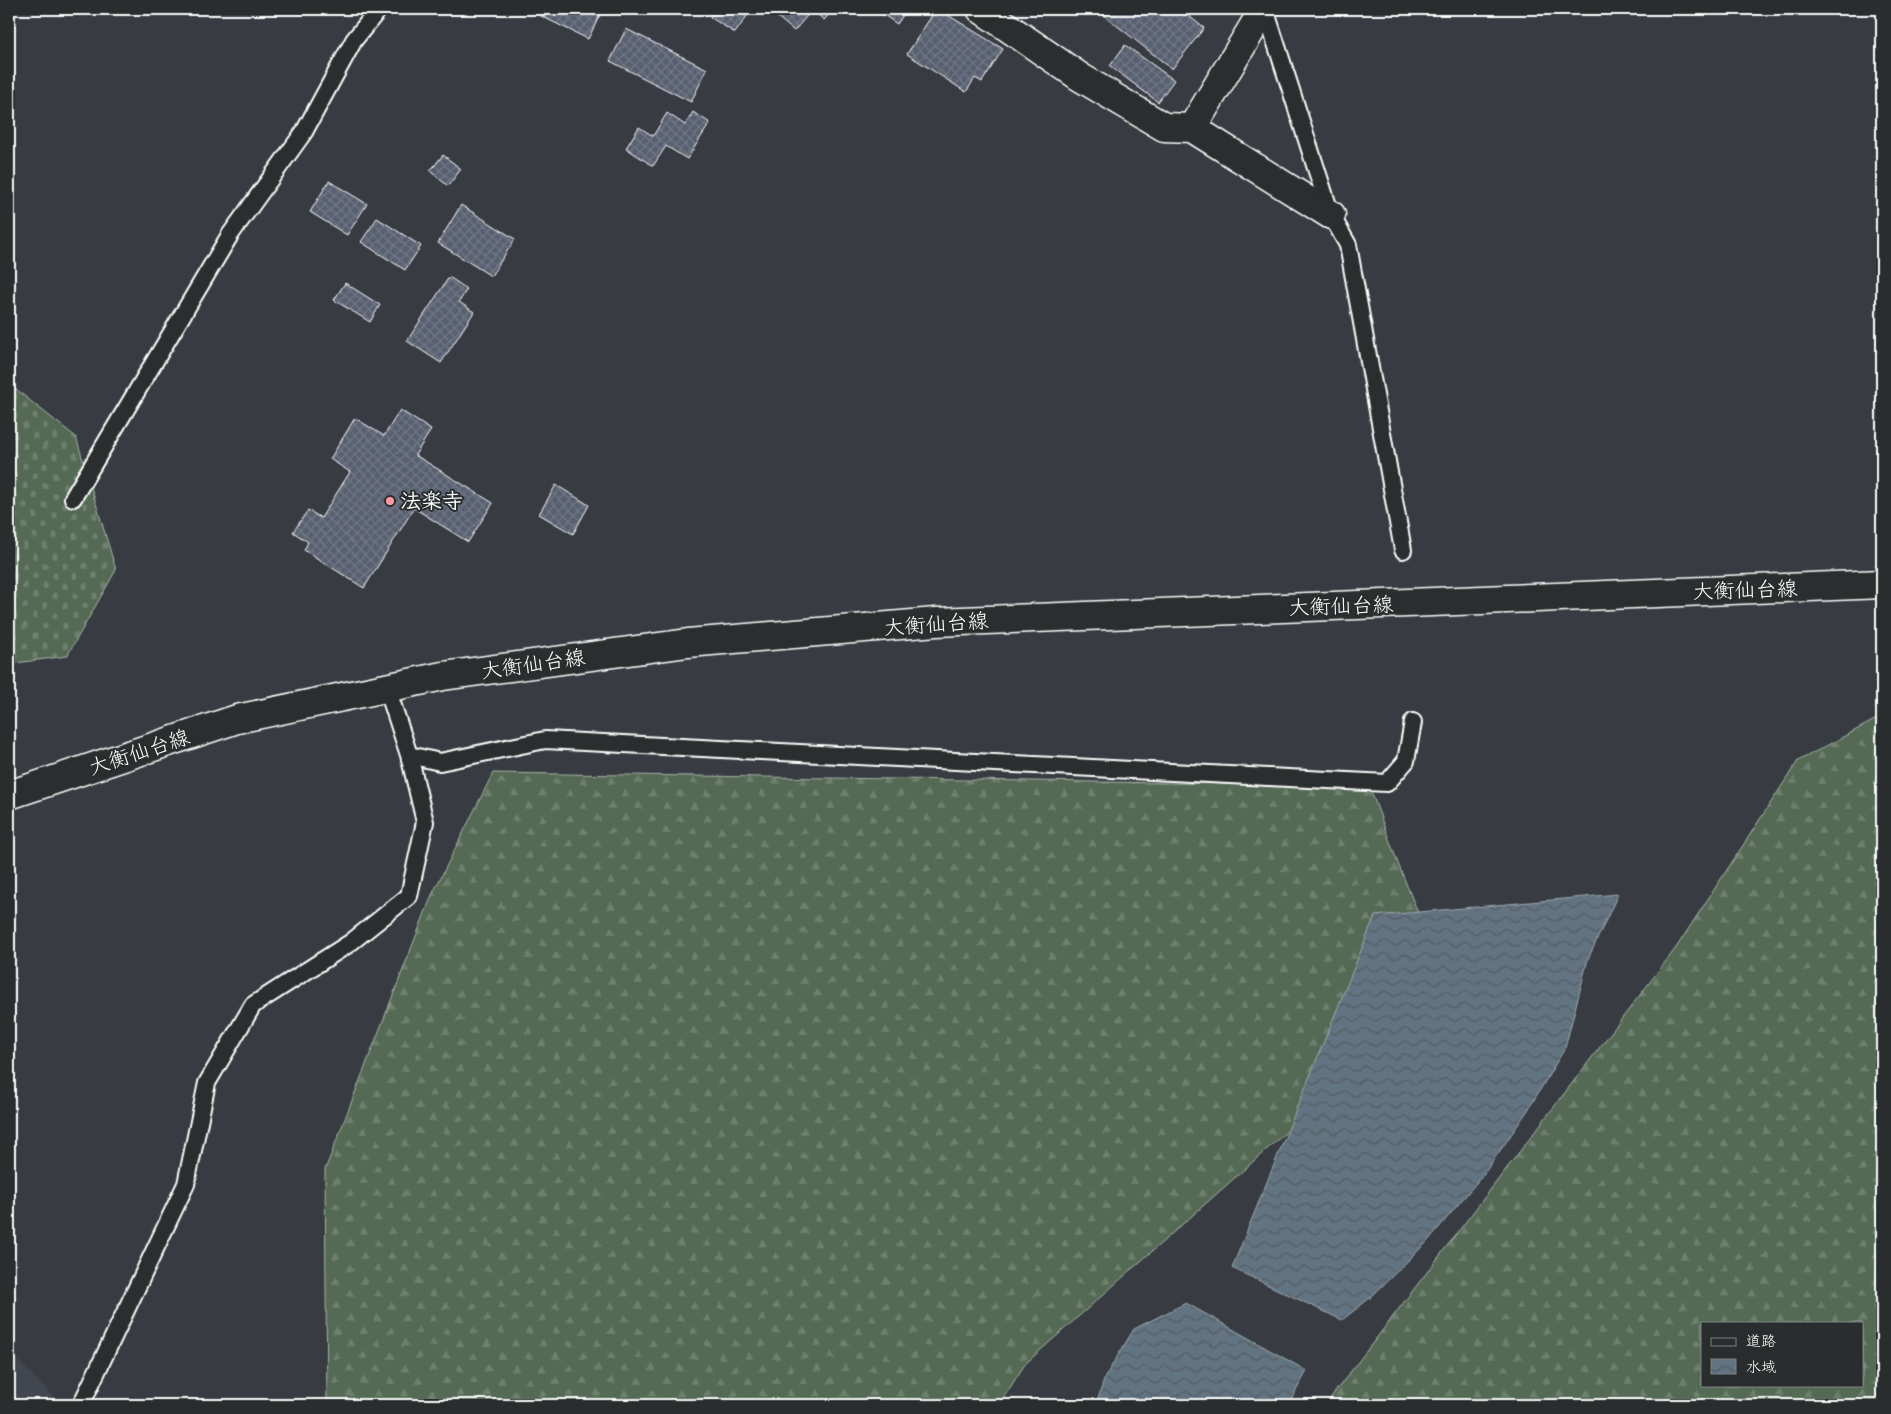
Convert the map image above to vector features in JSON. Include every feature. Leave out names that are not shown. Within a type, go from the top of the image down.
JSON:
[{"type":"main road","points":[[981,9],[1080,76],[1164,127],[1192,128],[1331,215]]},
{"type":"main road","points":[[1192,128],[1265,9]]},
{"type":"main road","name":"大衡仙台線","points":[[9,795],[237,719],[443,676],[688,643],[936,622],[1882,584]]},
{"type":"lane","points":[[73,498],[230,235],[304,132],[354,40],[379,9]]},
{"type":"lane","points":[[1265,9],[1331,215],[1348,245],[1404,550]]},
{"type":"lane","points":[[81,1405],[186,1184],[207,1083],[254,1005],[350,943],[409,896],[425,822],[409,756],[387,688]]},
{"type":"lane","points":[[409,756],[440,762],[545,740],[1387,783],[1406,761],[1413,722]]},
{"type":"shaded area","points":[[9,1352],[62,1405],[9,1405]]},
{"type":"green space","points":[[9,384],[76,437],[116,570],[67,656],[9,664]]},
{"type":"green space","points":[[1882,716],[1882,1405],[1325,1405],[1676,948],[1798,761]]},
{"type":"green space","points":[[493,773],[1369,786],[1434,952],[1328,1095],[1025,1364],[999,1405],[327,1405],[325,1170],[432,895]]},
{"type":"water","points":[[1618,894],[1588,959],[1565,1048],[1528,1110],[1486,1171],[1427,1242],[1370,1298],[1342,1320],[1232,1268],[1375,916]]},
{"type":"water","points":[[1186,1303],[1307,1371],[1288,1405],[1096,1405],[1105,1377],[1134,1329]]},
{"type":"building","points":[[542,9],[603,9],[588,39],[539,15]]},
{"type":"building","points":[[716,9],[736,9],[747,16],[735,33],[710,17]]},
{"type":"building","points":[[768,9],[834,9],[824,20],[812,10],[794,31]]},
{"type":"building","points":[[875,9],[907,9],[897,24]]},
{"type":"building","points":[[936,9],[1003,49],[982,82],[975,78],[966,92],[907,54]]},
{"type":"building","points":[[1096,9],[1180,9],[1204,28],[1172,69]]},
{"type":"building","points":[[626,29],[707,69],[691,102],[610,61]]},
{"type":"building","points":[[1125,45],[1174,80],[1158,102],[1110,66]]},
{"type":"building","points":[[693,112],[710,123],[687,159],[666,146],[653,166],[626,148],[639,127],[653,136],[667,113],[685,125]]},
{"type":"building","points":[[443,155],[461,169],[448,186],[430,171]]},
{"type":"building","points":[[329,181],[367,204],[347,235],[310,212]]},
{"type":"building","points":[[461,205],[515,239],[491,276],[438,243]]},
{"type":"building","points":[[377,218],[421,246],[405,270],[361,242]]},
{"type":"building","points":[[449,277],[467,289],[459,302],[474,312],[441,363],[407,341]]},
{"type":"building","points":[[345,283],[380,305],[370,322],[334,300]]},
{"type":"building","points":[[400,410],[431,430],[415,455],[493,503],[468,542],[414,508],[364,588],[304,550],[308,542],[293,532],[308,510],[321,518],[350,472],[330,459],[355,418],[384,436]]},
{"type":"building","points":[[556,485],[589,505],[573,534],[539,514]]},
{"type":"place","name":"法楽寺","points":[[390,501]]}]
